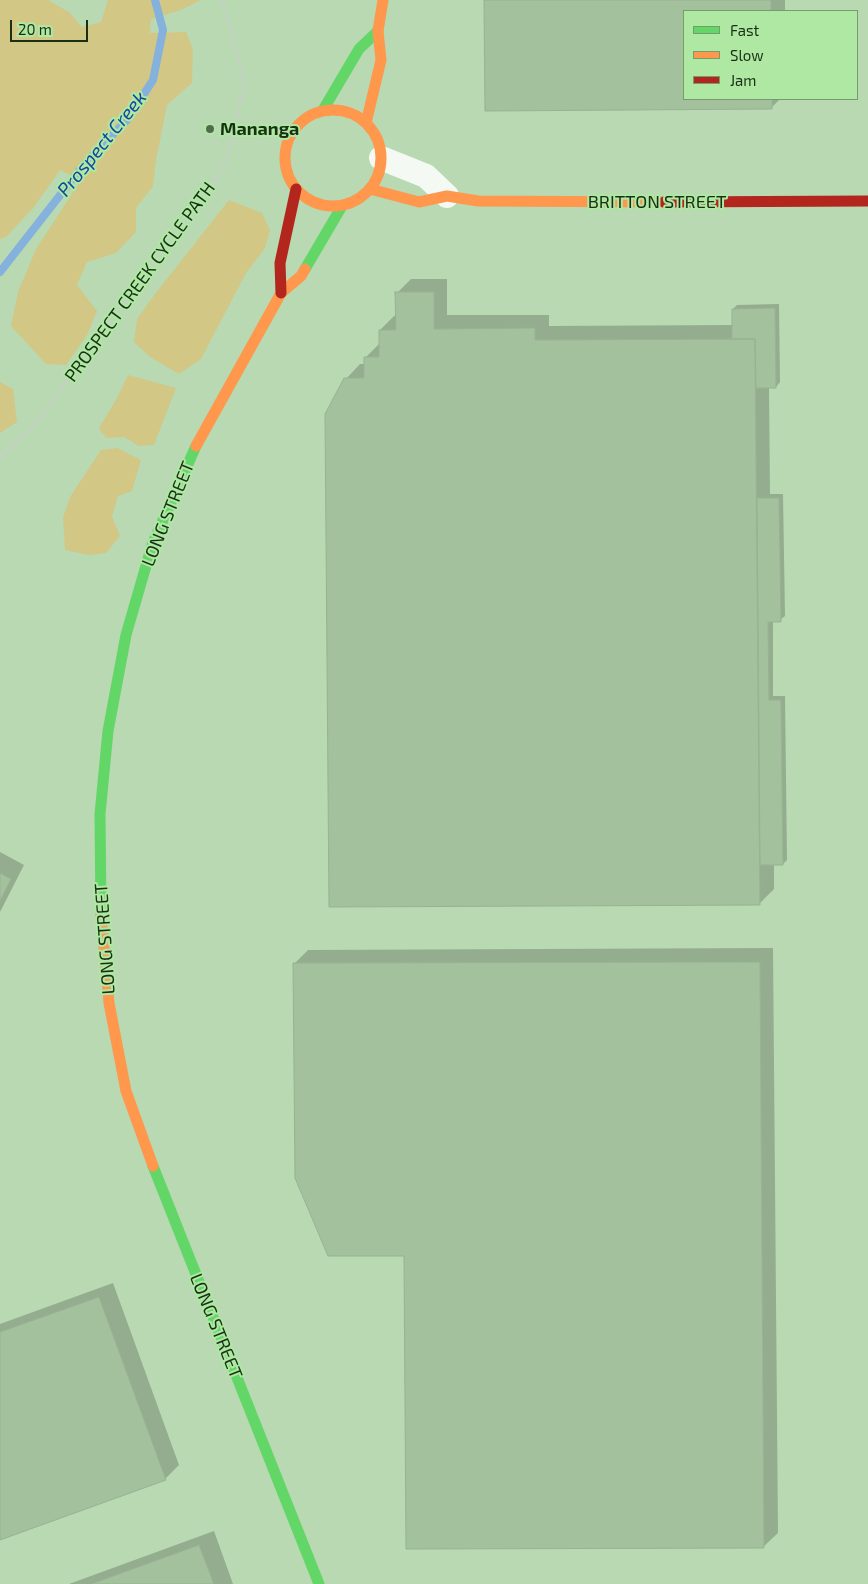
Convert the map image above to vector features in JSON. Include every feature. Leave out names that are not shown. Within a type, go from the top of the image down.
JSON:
[{"type":"street","points":[[366,123],[381,60],[378,31],[383,0]]},
{"type":"street","points":[[323,110],[359,48],[378,31]]},
{"type":"street","points":[[338,109],[352,113],[366,123],[374,132],[379,144],[381,158],[378,175],[370,189],[357,200],[342,206],[325,206],[309,200],[296,189],[288,175],[284,159],[287,142],[295,128],[307,116],[323,110],[338,109]]},
{"type":"street","points":[[381,158],[426,176],[447,196]]},
{"type":"street","points":[[281,293],[280,263],[296,189]]},
{"type":"street","name":"BRITTON STREET","points":[[370,189],[419,202],[447,196],[478,201],[547,202],[868,200]]},
{"type":"street","name":"LONG STREET","points":[[319,1584],[159,1183],[126,1091],[109,1003],[101,923],[100,814],[108,731],[129,626],[152,545],[191,456],[281,293],[301,276],[342,206]]},
{"type":"path","name":"PROSPECT CREEK CYCLE PATH","points":[[0,456],[32,429],[146,272],[210,192],[228,156],[244,84],[222,0]]},
{"type":"shaded area","points":[[0,0],[48,0],[69,12],[82,27],[101,22],[108,0],[201,0],[181,10],[151,19],[150,33],[186,32],[193,50],[192,83],[167,105],[153,186],[136,208],[136,232],[116,253],[87,262],[77,285],[97,311],[87,335],[66,365],[46,364],[11,326],[18,292],[36,249],[81,180],[60,170],[34,207],[6,237],[0,239]]},
{"type":"shaded area","points":[[229,200],[262,213],[270,230],[265,248],[246,273],[201,359],[179,374],[150,357],[134,342],[137,319]]},
{"type":"shaded area","points":[[128,375],[176,388],[154,445],[139,446],[124,437],[106,438],[99,428]]},
{"type":"shaded area","points":[[0,382],[13,389],[17,422],[0,433]]},
{"type":"shaded area","points":[[117,448],[141,460],[132,491],[118,496],[112,516],[120,536],[106,553],[89,555],[65,550],[63,518],[70,497],[101,450]]},
{"type":"building","points":[[484,0],[771,0],[771,10],[683,10],[683,100],[772,100],[772,109],[485,111]]},
{"type":"building","points":[[395,292],[434,292],[434,329],[535,328],[535,340],[755,339],[760,905],[329,907],[325,414],[344,378],[364,378],[364,357],[379,357],[379,330],[396,330]]},
{"type":"building","points":[[775,308],[776,388],[756,388],[755,339],[732,339],[732,309]]},
{"type":"building","points":[[757,498],[779,498],[781,622],[768,622],[769,700],[781,700],[783,865],[760,865]]},
{"type":"building","points":[[0,873],[11,879],[0,901]]},
{"type":"building","points":[[760,962],[764,1548],[406,1549],[404,1256],[328,1256],[295,1178],[293,963]]},
{"type":"building","points":[[99,1297],[166,1480],[0,1540],[0,1332]]},
{"type":"building","points":[[199,1545],[214,1584],[91,1584]]},
{"type":"waterway","name":"Prospect Creek","points":[[0,272],[86,162],[127,120],[153,80],[163,30],[155,0]]},
{"type":"traffic: fast","points":[[323,110],[359,49],[378,31]]},
{"type":"traffic: fast","points":[[305,269],[342,206]]},
{"type":"traffic: fast","points":[[101,914],[100,814],[108,731],[126,635],[152,545],[196,446]]},
{"type":"traffic: fast","points":[[153,1166],[319,1584]]},
{"type":"traffic: slow","points":[[366,123],[381,60],[378,31],[383,0]]},
{"type":"traffic: slow","points":[[333,110],[351,114],[367,124],[377,140],[381,158],[377,176],[367,192],[351,202],[333,206],[315,202],[299,192],[289,176],[285,158],[289,140],[299,124],[315,114],[333,110]]},
{"type":"traffic: slow","points":[[370,189],[419,202],[447,196],[478,201],[664,202]]},
{"type":"traffic: slow","points":[[196,446],[281,293],[301,276],[305,269]]},
{"type":"traffic: slow","points":[[101,914],[109,1003],[126,1091],[153,1166]]},
{"type":"traffic: jam","points":[[281,293],[280,263],[296,189]]},
{"type":"traffic: jam","points":[[664,202],[868,201]]},
{"type":"place","name":"Mananga","points":[[210,129]]}]
